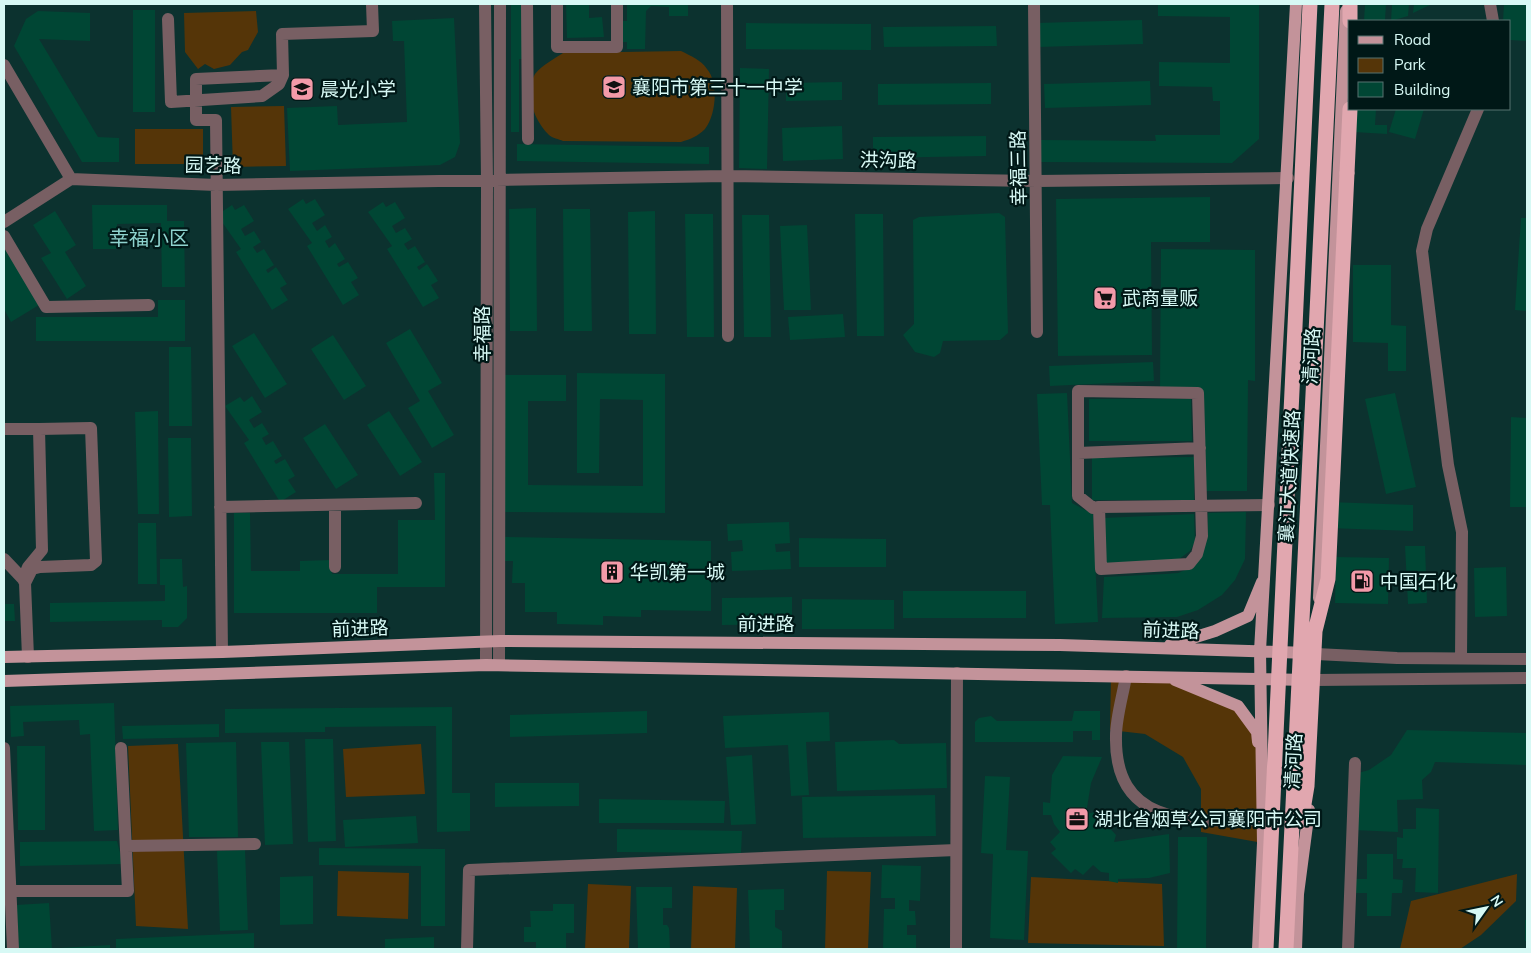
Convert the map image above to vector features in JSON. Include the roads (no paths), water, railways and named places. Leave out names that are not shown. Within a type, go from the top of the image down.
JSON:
[{"type":"highway","name":"襄江大道快速路","points":[[1286,949],[1332,4]]},
{"type":"highway","points":[[1349,4],[1350,20]]},
{"type":"highway","name":"襄江大道快速路","points":[[1266,949],[1307,5]]},
{"type":"highway","points":[[1290,880],[1307,786],[1314,631],[1328,579],[1350,110]]},
{"type":"main road","name":"清河路","points":[[1348,20],[1349,4]]},
{"type":"main road","name":"清河路","points":[[1258,949],[1263,820],[1260,651],[1288,178],[1307,5]]},
{"type":"main road","name":"清河路","points":[[1296,949],[1298,894],[1311,790],[1316,654],[1348,24]]},
{"type":"main road","points":[[1160,649],[1214,631],[1248,616],[1266,570]]},
{"type":"main road","name":"前进路","points":[[4,657],[222,652],[493,642],[1060,645],[1316,654]]},
{"type":"main road","points":[[4,681],[492,665],[1315,680]]},
{"type":"main road","points":[[1168,677],[1238,706],[1257,732],[1262,780]]},
{"type":"street","points":[[168,19],[171,102],[262,96],[279,84],[283,75],[282,34],[373,31],[372,4]]},
{"type":"street","name":"幸福路","points":[[485,4],[493,642]]},
{"type":"street","name":"幸福路","points":[[492,665],[501,179],[500,4]]},
{"type":"street","points":[[527,4],[528,139]]},
{"type":"street","points":[[557,4],[558,47],[617,47],[617,4]]},
{"type":"street","points":[[727,4],[726,176],[728,336]]},
{"type":"street","name":"幸福三路","points":[[1034,4],[1037,332]]},
{"type":"street","points":[[1490,4],[1493,20]]},
{"type":"street","points":[[4,65],[71,179],[4,222]]},
{"type":"street","points":[[222,652],[216,120],[196,120],[196,79],[283,75]]},
{"type":"street","points":[[1461,658],[1462,532],[1448,465],[1422,251],[1427,229],[1478,110]]},
{"type":"street","name":"洪沟路","points":[[487,181],[501,179],[726,176],[1037,181],[1288,178]]},
{"type":"street","name":"园艺路","points":[[71,179],[216,185],[487,181]]},
{"type":"street","points":[[4,236],[46,307],[149,305]]},
{"type":"street","points":[[1099,507],[1101,569],[1189,564],[1197,554],[1202,536],[1201,506],[1200,448],[1198,393],[1078,392],[1078,496],[1093,508],[1099,507],[1201,506],[1269,505]]},
{"type":"street","points":[[4,429],[91,428],[96,561],[91,565],[40,566],[32,569],[24,581]]},
{"type":"street","points":[[28,657],[24,581],[28,567],[42,550],[39,429]]},
{"type":"street","points":[[1078,453],[1200,448]]},
{"type":"street","points":[[220,507],[416,503]]},
{"type":"street","points":[[335,505],[335,567]]},
{"type":"street","points":[[4,559],[24,581]]},
{"type":"street","name":"前进路","points":[[1316,654],[1527,659]]},
{"type":"street","points":[[956,949],[957,673]]},
{"type":"street","points":[[1126,676],[1116,735],[1118,769],[1135,796],[1144,805],[1166,816],[1202,821],[1263,820]]},
{"type":"street","points":[[1315,680],[1527,678]]},
{"type":"street","points":[[4,748],[7,868],[13,949]]},
{"type":"street","points":[[10,891],[128,891],[122,748]]},
{"type":"street","points":[[1348,949],[1355,763]]},
{"type":"street","points":[[126,846],[255,844]]},
{"type":"street","points":[[466,949],[468,870],[956,850]]},
{"type":"place","name":"襄阳市第三十一中学","points":[[614,87]]},
{"type":"place","name":"晨光小学","points":[[302,89]]},
{"type":"place","name":"武商量贩","points":[[1105,298]]},
{"type":"place","name":"华凯第一城","points":[[612,572]]},
{"type":"place","name":"中国石化","points":[[1362,581]]},
{"type":"place","name":"湖北省烟草公司襄阳市公司","points":[[1077,819]]},
{"type":"district","name":"幸福小区","points":[[149,238]]}]
